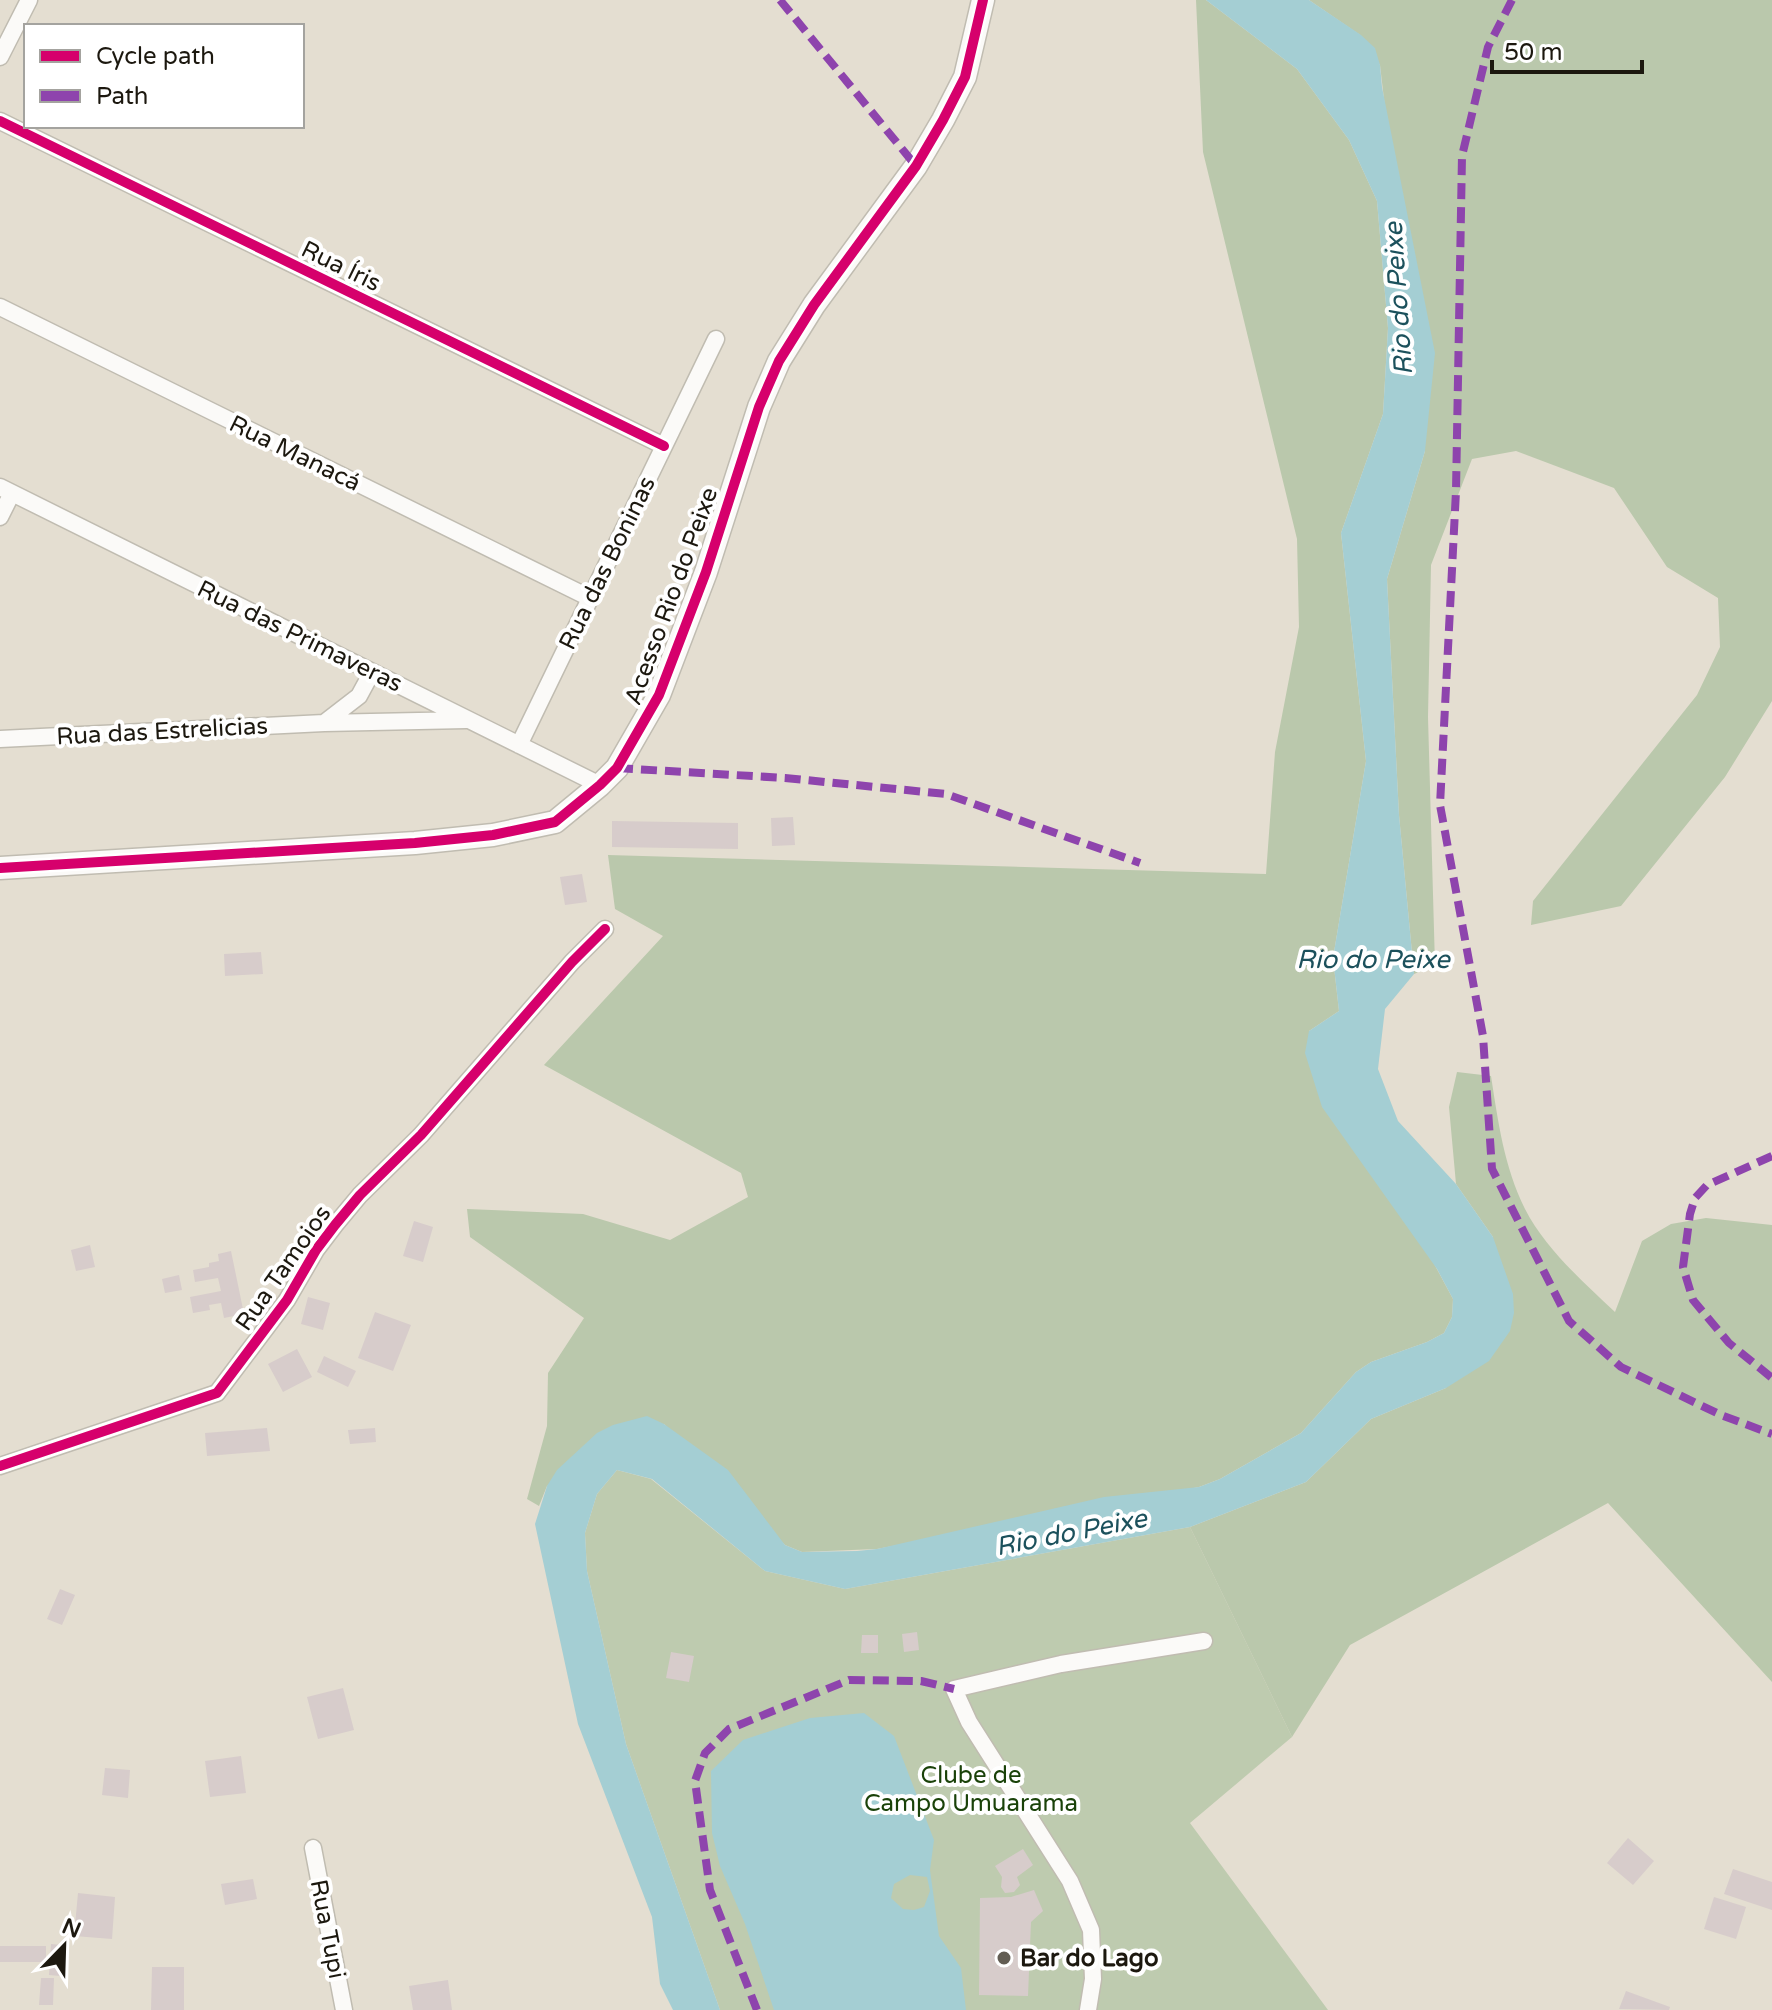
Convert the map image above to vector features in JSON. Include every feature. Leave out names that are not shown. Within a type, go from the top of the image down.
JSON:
[{"type":"street","points":[[0,57],[29,0]]},
{"type":"street","name":"Acesso Rio do Peixe","points":[[0,868],[415,843],[493,835],[555,822],[600,785],[617,768],[631,747],[659,695],[706,572],[759,407],[779,361],[814,305],[916,166],[943,120],[965,77],[983,0]]},
{"type":"street","name":"Rua Íris","points":[[0,121],[664,446]]},
{"type":"street","name":"Rua Manacá","points":[[0,307],[590,598]]},
{"type":"street","name":"Rua das Boninas","points":[[519,745],[716,339]]},
{"type":"street","name":"Rua das Primaveras","points":[[6,490],[600,785]]},
{"type":"street","points":[[0,517],[6,490]]},
{"type":"street","points":[[324,723],[359,696],[372,672]]},
{"type":"street","name":"Rua das Estrelicias","points":[[0,739],[324,723],[468,720]]},
{"type":"street","name":"Rua Tamoios","points":[[0,1466],[217,1393],[287,1300],[316,1250],[360,1195],[421,1135],[572,962],[605,929]]},
{"type":"street","points":[[1088,2010],[1093,1979],[1091,1930],[1070,1881],[969,1722],[954,1689],[1061,1664],[1204,1641]]},
{"type":"street","name":"Rua Tupi","points":[[313,1848],[344,2010]]},
{"type":"green space","points":[[1196,0],[1206,0],[1297,69],[1349,140],[1377,201],[1388,328],[1383,414],[1341,533],[1366,761],[1333,958],[1339,1011],[1309,1031],[1453,1299],[1452,1317],[1444,1333],[1371,1362],[1356,1372],[1301,1433],[1220,1479],[1199,1487],[877,1549],[802,1552],[785,1545],[664,1424],[547,1486],[539,1506],[527,1499],[547,1426],[548,1373],[584,1318],[470,1237],[467,1209],[583,1214],[670,1240],[748,1197],[741,1173],[544,1065],[663,936],[615,909],[608,855],[1266,874],[1275,752],[1299,627],[1297,539],[1203,152]]},
{"type":"green space","points":[[1309,0],[1772,0],[1772,701],[1725,777],[1621,906],[1531,925],[1533,901],[1697,695],[1720,647],[1718,598],[1667,567],[1614,488],[1516,451],[1472,459],[1431,565],[1428,717],[1435,965],[1414,974],[1399,815],[1387,579],[1425,451],[1380,65],[1360,35]]},
{"type":"green space","points":[[1457,1072],[1491,1076],[1507,1160],[1525,1209],[1554,1251],[1615,1312],[1642,1241],[1671,1224],[1706,1218],[1772,1225],[1772,1682],[1608,1503],[1350,1645],[1292,1737],[1190,1527],[1306,1482],[1371,1419],[1446,1388],[1493,1237],[1456,1184],[1449,1107]]},
{"type":"green space","name":"Clube de Campo Umuarama","points":[[617,1470],[651,1479],[765,1571],[845,1589],[1190,1527],[1292,1737],[1190,1823],[1328,2010],[720,2010],[626,1744],[587,1571],[585,1533],[597,1494]]},
{"type":"water","name":"Rio do Peixe","points":[[1206,0],[1309,0],[1361,35],[1375,48],[1380,65],[1435,353],[1425,451],[1387,579],[1399,815],[1414,974],[1385,1009],[1378,1069],[1398,1121],[1456,1184],[1493,1237],[1513,1294],[1514,1313],[1510,1331],[1489,1361],[1446,1388],[1371,1419],[1306,1482],[1190,1527],[845,1589],[765,1571],[652,1479],[617,1470],[597,1494],[585,1533],[587,1571],[626,1744],[720,2010],[673,2010],[660,1984],[652,1917],[578,1724],[535,1524],[547,1486],[557,1470],[597,1433],[613,1425],[647,1416],[664,1424],[728,1470],[785,1545],[802,1552],[877,1549],[1104,1497],[1199,1487],[1220,1479],[1301,1433],[1356,1372],[1371,1362],[1444,1333],[1452,1317],[1453,1299],[1437,1269],[1322,1107],[1305,1053],[1309,1031],[1339,1011],[1333,958],[1366,761],[1341,533],[1383,414],[1388,328],[1377,201],[1349,140],[1297,69]]},
{"type":"water","points":[[864,1713],[894,1736],[934,1840],[930,1870],[939,1936],[961,1968],[966,2010],[774,2010],[745,1924],[720,1866],[712,1833],[711,1771],[743,1740],[810,1718]],"holes":[[[910,1875],[927,1877],[930,1891],[924,1907],[903,1909],[891,1898],[894,1884]]]},
{"type":"building","points":[[793,817],[795,845],[772,846],[771,818]]},
{"type":"building","points":[[612,821],[738,823],[738,849],[612,847]]},
{"type":"building","points":[[582,874],[587,902],[565,905],[560,877]]},
{"type":"building","points":[[261,952],[263,974],[225,976],[224,954]]},
{"type":"building","points":[[414,1221],[433,1227],[423,1262],[403,1256]]},
{"type":"building","points":[[90,1245],[95,1267],[76,1271],[71,1250]]},
{"type":"building","points":[[231,1251],[244,1314],[224,1318],[221,1303],[209,1305],[210,1310],[193,1313],[190,1297],[221,1291],[218,1278],[195,1282],[193,1270],[209,1267],[209,1263],[219,1261],[218,1254]]},
{"type":"building","points":[[179,1275],[182,1290],[165,1293],[162,1279]]},
{"type":"building","points":[[308,1297],[330,1303],[323,1330],[301,1324]]},
{"type":"building","points":[[375,1312],[411,1325],[393,1371],[358,1358]]},
{"type":"building","points":[[297,1349],[312,1377],[283,1392],[268,1364]]},
{"type":"building","points":[[324,1356],[356,1371],[348,1387],[317,1372]]},
{"type":"building","points":[[267,1428],[270,1451],[207,1456],[205,1433]]},
{"type":"building","points":[[375,1428],[376,1442],[350,1444],[348,1430]]},
{"type":"building","points":[[60,1589],[75,1595],[62,1625],[47,1619]]},
{"type":"building","points":[[917,1632],[919,1650],[904,1652],[902,1634]]},
{"type":"building","points":[[862,1635],[878,1635],[878,1653],[861,1653]]},
{"type":"building","points":[[671,1652],[694,1656],[689,1682],[666,1678]]},
{"type":"building","points":[[343,1688],[354,1730],[318,1739],[307,1697]]},
{"type":"building","points":[[241,1756],[246,1793],[210,1797],[205,1761]]},
{"type":"building","points":[[105,1768],[130,1770],[128,1798],[102,1795]]},
{"type":"building","points":[[1628,1838],[1654,1861],[1633,1885],[1607,1863]]},
{"type":"building","points":[[1023,1849],[1033,1865],[1017,1877],[1020,1885],[1014,1892],[1005,1893],[1001,1887],[1002,1877],[995,1866]]},
{"type":"building","points":[[1733,1869],[1772,1882],[1772,1910],[1724,1894]]},
{"type":"building","points":[[253,1879],[257,1899],[225,1905],[221,1884]]},
{"type":"building","name":"Bar do Lago","points":[[1034,1890],[1043,1911],[1031,1922],[1028,1996],[979,1995],[980,1898],[1011,1897]]},
{"type":"building","points":[[78,1893],[115,1897],[112,1939],[74,1936]]},
{"type":"building","points":[[1714,1897],[1746,1907],[1736,1939],[1704,1929]]},
{"type":"building","points":[[51,1944],[62,1945],[60,1976],[49,1975]]},
{"type":"building","points":[[0,1946],[46,1946],[46,1962],[0,1962]]},
{"type":"building","points":[[152,1967],[184,1967],[184,2010],[151,2010]]},
{"type":"building","points":[[41,1978],[54,1978],[53,2005],[39,2005]]},
{"type":"building","points":[[448,1980],[452,2010],[413,2010],[409,1986]]},
{"type":"building","points":[[1626,1991],[1670,2007],[1669,2010],[1619,2009]]},
{"type":"marked path","points":[[780,0],[916,166]]},
{"type":"marked path","points":[[1512,0],[1488,47],[1462,156],[1456,491],[1440,805],[1483,1036],[1492,1169],[1569,1321],[1621,1367],[1721,1415],[1772,1434]]},
{"type":"marked path","points":[[617,768],[785,778],[946,794],[1140,863]]},
{"type":"marked path","points":[[1772,1156],[1707,1185],[1695,1198],[1683,1267],[1693,1300],[1729,1343],[1772,1378]]},
{"type":"marked path","points":[[757,2010],[710,1890],[695,1781],[705,1753],[729,1729],[849,1680],[921,1681],[954,1689]]},
{"type":"cycle path","points":[[0,868],[415,843],[493,835],[555,822],[600,785],[617,768],[659,695],[706,572],[759,407],[779,361],[814,305],[916,166],[943,120],[965,77],[983,0]]},
{"type":"cycle path","points":[[0,121],[664,446]]},
{"type":"cycle path","points":[[0,1466],[217,1393],[287,1300],[316,1250],[360,1195],[421,1135],[572,962],[605,929]]},
{"type":"place","name":"Bar do Lago","points":[[1004,1958]]}]
